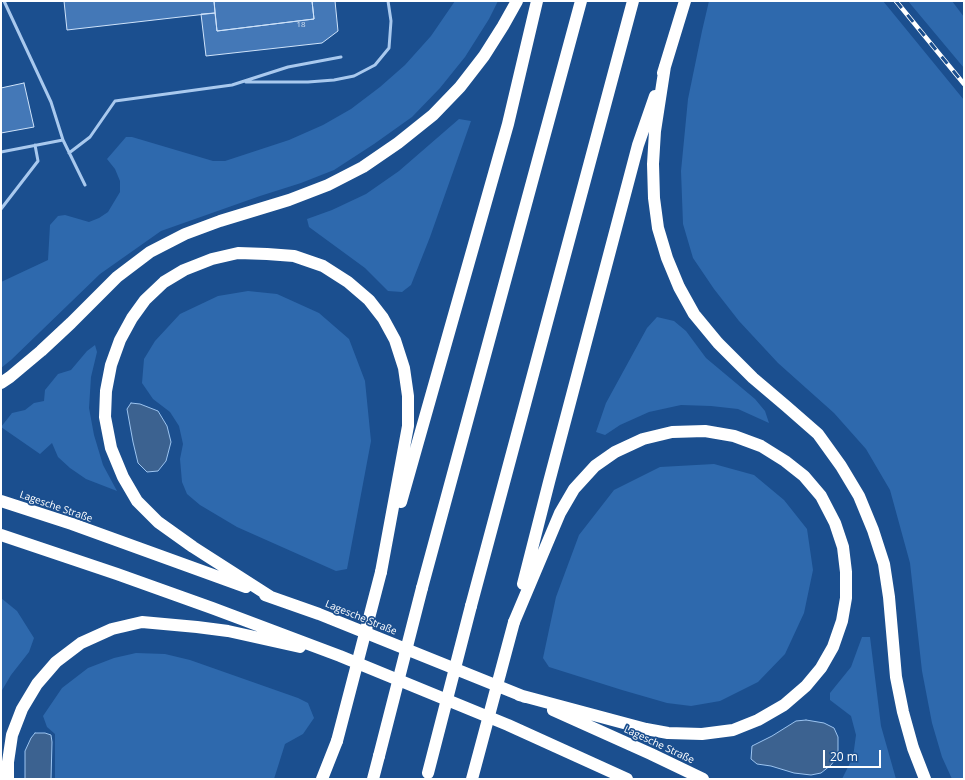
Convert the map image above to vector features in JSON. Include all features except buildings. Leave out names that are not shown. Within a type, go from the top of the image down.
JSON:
[{"type":"highway","points":[[1,382],[10,377],[41,351],[117,277],[150,252],[185,234],[220,221],[289,200],[328,185],[363,167],[398,143],[433,115],[460,87],[484,56],[517,1]]},
{"type":"highway","points":[[330,779],[337,741],[381,572],[508,124],[537,1]]},
{"type":"highway","points":[[373,779],[422,588],[581,1]]},
{"type":"highway","points":[[427,776],[633,1]]},
{"type":"highway","points":[[472,779],[638,145],[685,1]]},
{"type":"highway","points":[[665,66],[655,131],[653,164],[654,198],[658,228],[667,258],[679,287],[694,314],[718,343],[753,378],[818,434],[841,466],[859,496],[873,530],[884,564],[890,597],[896,677],[903,712],[913,748],[925,779]]},
{"type":"highway","points":[[272,597],[193,547],[158,522],[137,501],[123,477],[111,448],[105,417],[106,391],[111,365],[120,340],[132,318],[145,300],[164,282],[184,270],[212,259],[238,253],[294,256],[323,266],[348,282],[369,300],[383,318],[395,340],[404,368],[408,396],[408,426],[381,572]]},
{"type":"highway","points":[[514,622],[560,513],[574,489],[595,466],[615,452],[643,439],[672,432],[705,431],[734,436],[761,446],[785,460],[804,476],[821,496],[835,523],[843,547],[846,572],[846,598],[842,621],[834,647],[821,668],[806,686],[784,705],[758,720],[733,730],[702,734],[668,733],[646,729],[520,695]]},
{"type":"highway","name":"Lagesche Straße","points":[[1,501],[72,524],[326,617],[520,695],[703,779]]},
{"type":"highway","points":[[1,535],[117,574],[340,656],[508,725],[627,779]]},
{"type":"highway","points":[[8,779],[8,762],[12,735],[22,709],[37,684],[56,662],[81,643],[112,629],[142,622],[198,627],[228,631],[340,656]]},
{"type":"highway","points":[[322,779],[337,741]]},
{"type":"highway","points":[[598,766],[608,779]]},
{"type":"lane","points":[[4,1],[51,102],[63,140],[86,185]]},
{"type":"lane","points":[[242,82],[308,82],[334,80],[354,76],[375,65],[389,48],[391,21],[388,1]]},
{"type":"lane","points":[[69,153],[90,137],[115,101],[232,85],[288,67],[341,58]]},
{"type":"lane","points":[[1,152],[63,140]]},
{"type":"lane","points":[[1,209],[38,162],[35,145]]},
{"type":"shaded area","points":[[455,1],[498,1],[489,19],[465,57],[440,88],[412,117],[334,170],[301,183],[161,231],[100,274],[1,368],[1,282],[48,260],[50,225],[58,216],[65,215],[89,222],[108,212],[120,192],[120,181],[115,169],[107,159],[126,137],[132,137],[213,161],[225,161],[289,140],[323,125],[351,109],[380,87],[405,65],[431,36]]},
{"type":"shaded area","points":[[709,1],[883,1],[964,100],[964,779],[952,779],[942,757],[932,723],[922,671],[910,563],[890,490],[866,449],[834,413],[778,363],[739,321],[714,289],[693,258],[683,224],[681,171],[688,99]]},
{"type":"shaded area","points":[[908,1],[952,1],[964,17],[964,68]]},
{"type":"shaded area","points":[[459,119],[471,121],[430,237],[411,285],[402,292],[388,291],[365,268],[309,227],[307,219],[332,210],[366,194],[399,171]]},
{"type":"shaded area","points":[[248,291],[277,294],[319,313],[349,339],[365,381],[371,441],[347,569],[336,571],[237,527],[200,505],[187,494],[182,482],[180,459],[183,444],[179,426],[170,412],[153,399],[142,383],[144,359],[155,341],[180,314],[218,296]]},
{"type":"shaded area","points":[[657,317],[674,321],[686,331],[706,358],[755,399],[765,411],[769,423],[738,409],[681,405],[649,412],[620,425],[605,435],[596,432],[606,403],[647,328]]},
{"type":"shaded area","points":[[95,345],[97,352],[91,377],[89,408],[94,435],[103,465],[117,491],[86,479],[70,468],[58,457],[52,443],[40,454],[1,427],[12,413],[25,410],[34,403],[44,401],[45,390],[58,374],[71,370],[87,351]]},
{"type":"shaded area","points":[[131,403],[140,404],[158,411],[167,426],[171,442],[166,461],[158,471],[147,472],[138,463],[127,409]]},
{"type":"shaded area","points":[[714,464],[754,475],[784,500],[807,529],[813,570],[804,613],[785,654],[758,682],[720,701],[691,706],[667,703],[549,667],[543,658],[556,597],[579,535],[614,490],[660,467]]},
{"type":"shaded area","points":[[1,598],[17,611],[34,638],[29,652],[11,675],[1,692]]},
{"type":"shaded area","points":[[862,637],[870,637],[881,726],[896,779],[842,779],[853,757],[856,735],[851,716],[830,700],[830,693],[851,667]]},
{"type":"shaded area","points":[[136,653],[165,654],[190,660],[298,698],[308,703],[314,718],[303,734],[285,744],[274,779],[55,779],[55,734],[47,727],[43,716],[62,688],[88,668],[114,658]]},
{"type":"shaded area","points":[[806,720],[824,723],[834,728],[838,737],[838,756],[831,765],[821,773],[811,775],[794,773],[771,766],[757,764],[751,759],[752,746],[796,721]]},
{"type":"shaded area","points":[[35,733],[45,733],[51,735],[51,779],[25,779],[25,751]]},
{"type":"railway","points":[[896,1],[964,84]]}]
